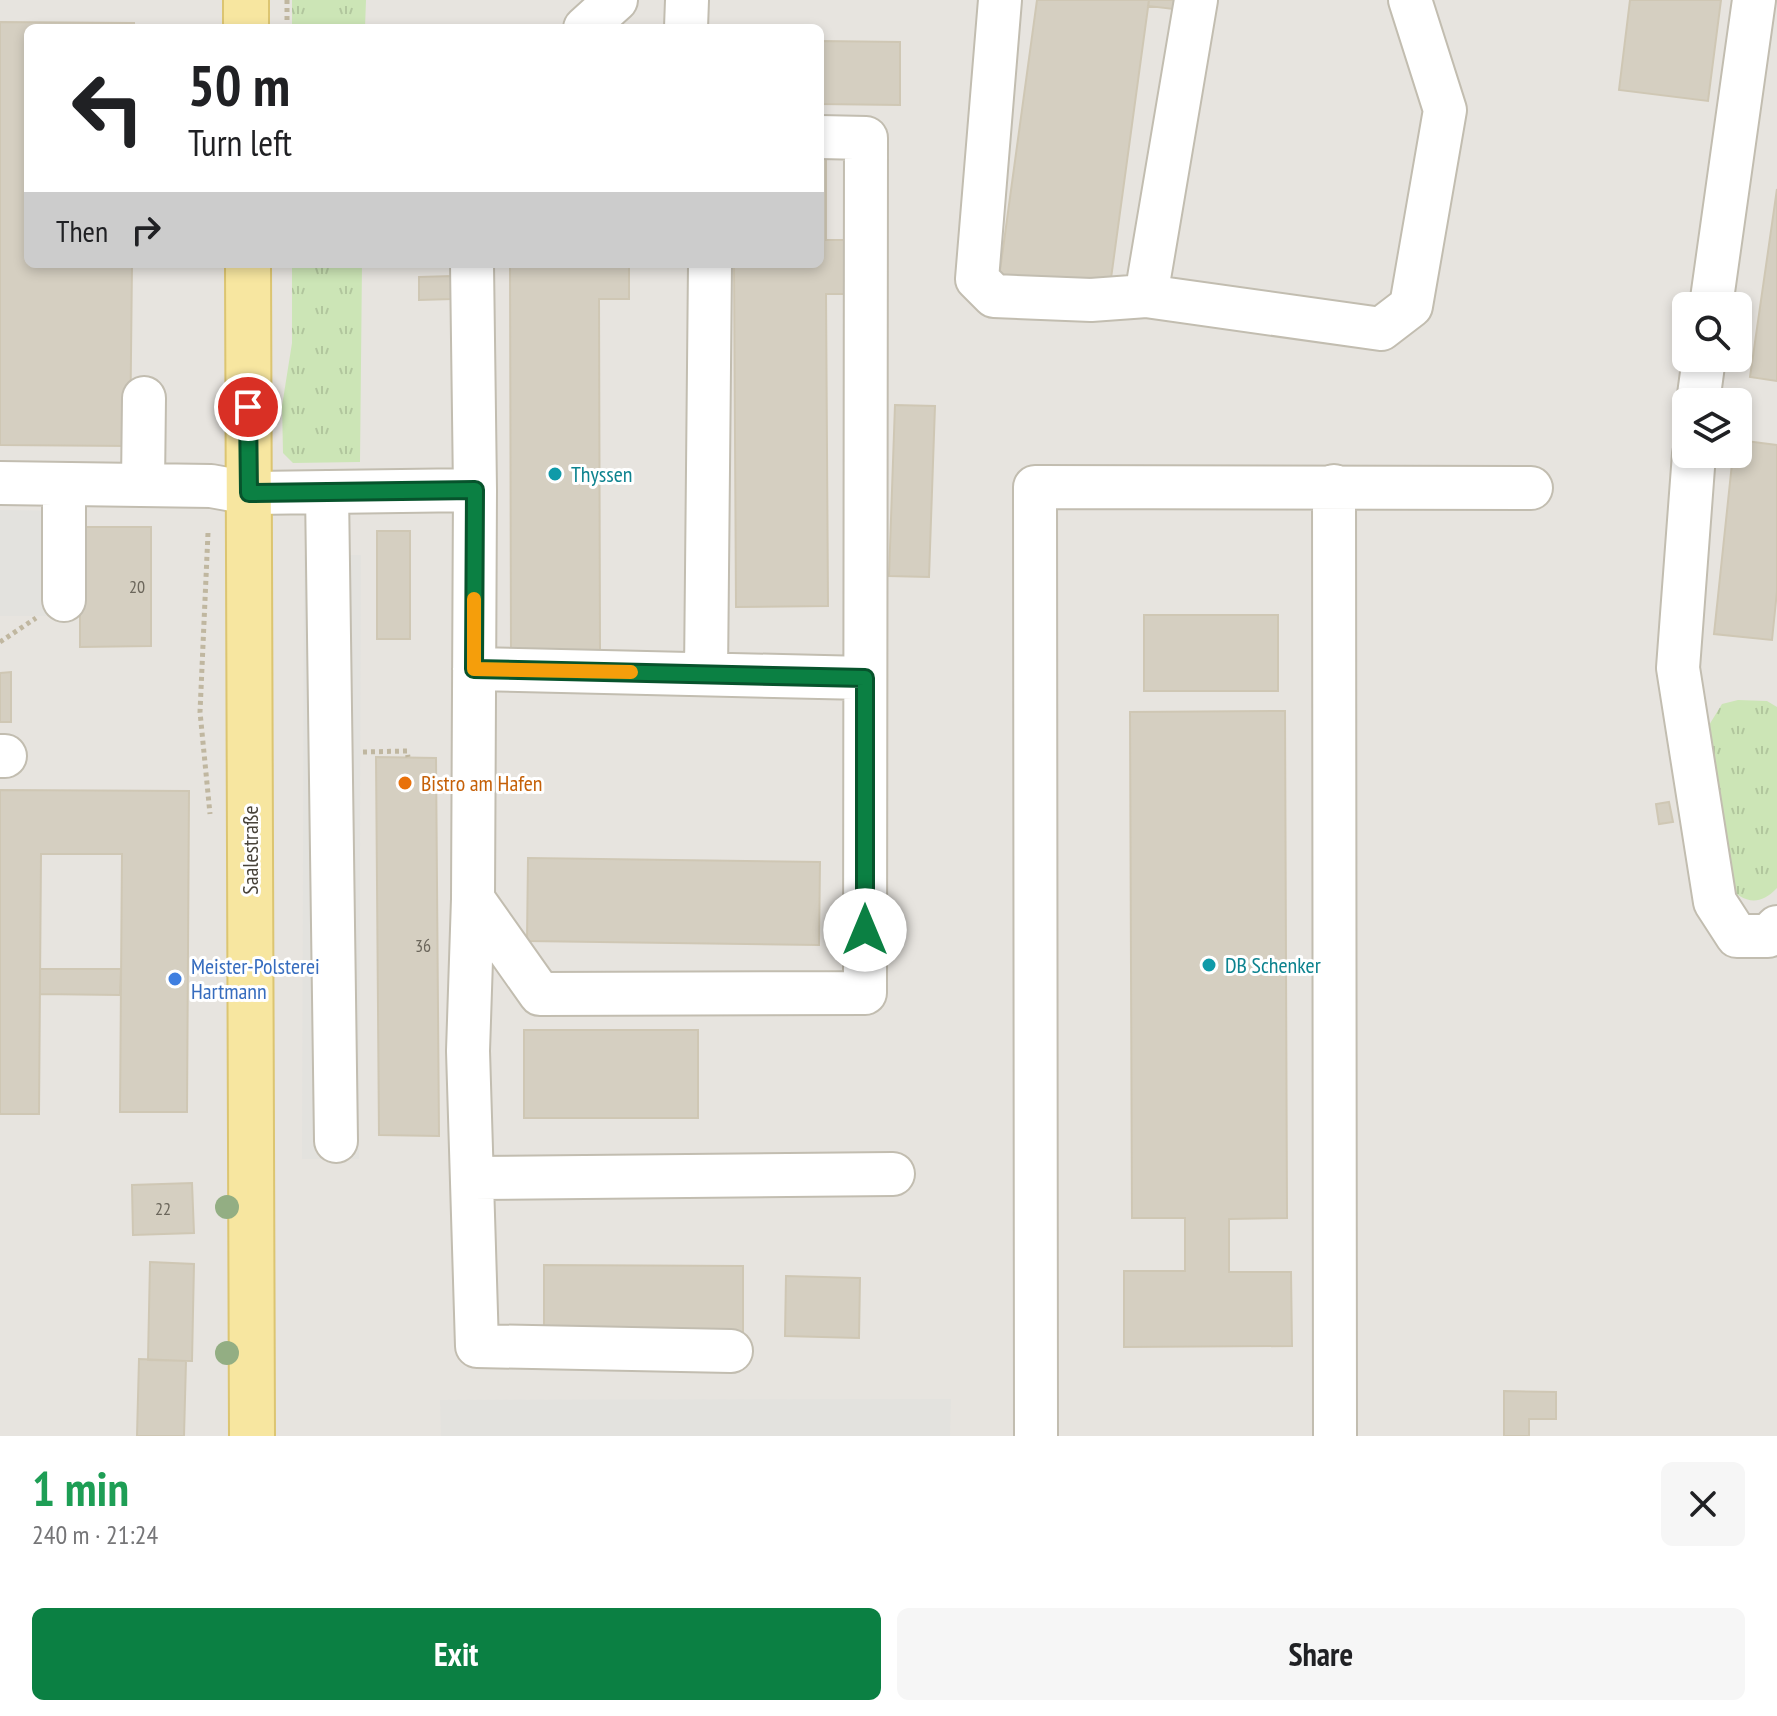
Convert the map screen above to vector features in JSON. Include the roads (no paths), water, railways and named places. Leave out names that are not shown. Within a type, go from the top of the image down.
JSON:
[{"type":"main road","points":[[246,0],[246,24]]},
{"type":"main road","name":"Saalestraße","points":[[248,268],[252,1436]]},
{"type":"lane","points":[[589,24],[616,0]]},
{"type":"lane","points":[[686,24],[687,0]]},
{"type":"lane","points":[[1000,0],[977,279],[994,296],[1091,300],[1146,296],[1381,329],[1411,306],[1445,110],[1410,0]]},
{"type":"lane","points":[[1146,296],[1196,0]]},
{"type":"lane","points":[[1713,292],[1754,0]]},
{"type":"lane","points":[[473,899],[540,994],[865,993],[866,138],[824,137]]},
{"type":"lane","points":[[472,268],[475,490],[473,899],[468,1051],[477,1346],[731,1351]]},
{"type":"lane","points":[[706,674],[710,268]]},
{"type":"lane","points":[[143,484],[144,398]]},
{"type":"lane","points":[[1693,468],[1678,668],[1715,902],[1737,936],[1768,936],[1777,927]]},
{"type":"lane","points":[[0,517],[0,483],[211,486],[249,493],[475,490]]},
{"type":"lane","points":[[64,484],[64,600]]},
{"type":"lane","points":[[1334,486],[1335,1436]]},
{"type":"lane","points":[[1036,1436],[1035,487],[1531,488]]},
{"type":"lane","points":[[327,492],[336,1141]]},
{"type":"lane","points":[[474,669],[865,678]]},
{"type":"lane","points":[[472,1178],[893,1174]]},
{"type":"place","name":"Thyssen","points":[[555,474]]},
{"type":"place","name":"Bistro am Hafen","points":[[405,783]]},
{"type":"place","name":"DB Schenker","points":[[1209,965]]},
{"type":"place","name":"Meister-Polsterei Hartmann","points":[[175,979]]}]
